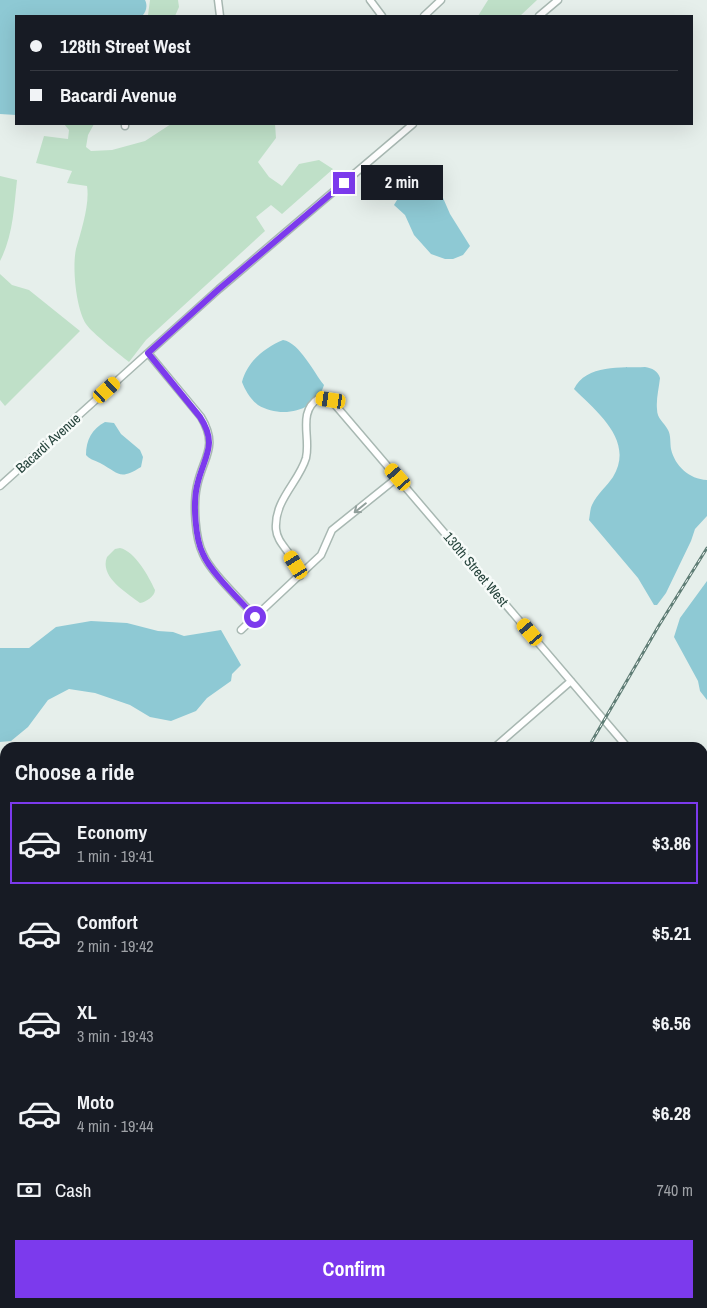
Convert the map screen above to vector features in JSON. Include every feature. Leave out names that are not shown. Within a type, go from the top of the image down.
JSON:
[{"type":"street","points":[[218,0],[220,15]]},
{"type":"street","points":[[370,0],[381,15]]},
{"type":"street","points":[[425,15],[441,0]]},
{"type":"street","points":[[540,15],[558,0]]},
{"type":"street","name":"Bacardi Avenue","points":[[0,486],[219,289],[412,125]]},
{"type":"street","points":[[148,353],[207,427],[210,438],[209,449],[194,499],[199,542],[203,555],[210,565],[255,617]]},
{"type":"street","name":"130th Street West","points":[[300,576],[289,554],[280,543],[276,528],[278,514],[286,492],[302,469],[305,459],[309,406],[319,398],[331,400],[623,742]]},
{"type":"street","points":[[241,630],[321,555],[332,530],[398,477]]},
{"type":"street","points":[[501,742],[571,681]]},
{"type":"green space","points":[[150,0],[178,0],[179,7],[175,15],[148,15]]},
{"type":"green space","points":[[488,0],[537,0],[521,15],[479,15]]},
{"type":"green space","points":[[65,125],[93,125],[88,135],[86,147],[91,151],[112,150],[145,141],[169,125],[275,125],[276,138],[258,162],[269,177],[282,186],[299,164],[319,160],[333,169],[282,214],[271,205],[256,217],[265,231],[146,340],[129,362],[89,328],[80,308],[74,266],[76,249],[86,209],[87,186],[67,183],[72,171],[36,163],[44,136],[68,139],[69,130]]},
{"type":"green space","points":[[0,176],[17,180],[8,242],[0,261]]},
{"type":"green space","points":[[0,274],[12,285],[29,290],[80,331],[5,406],[0,400]]},
{"type":"green space","points":[[115,549],[126,550],[136,559],[155,590],[152,596],[145,601],[140,603],[110,578],[106,564],[107,557]]},
{"type":"water","points":[[0,0],[145,0],[146,7],[143,15],[15,15],[15,115],[0,114]]},
{"type":"water","points":[[423,179],[435,185],[440,191],[450,214],[470,246],[463,255],[453,259],[445,259],[431,254],[414,235],[405,215],[394,205],[406,189]]},
{"type":"water","points":[[283,340],[289,342],[301,352],[324,385],[320,394],[306,407],[287,412],[277,412],[258,405],[248,395],[242,382],[248,368],[257,356]]},
{"type":"water","points":[[645,367],[654,370],[660,378],[657,412],[669,432],[671,449],[676,461],[689,474],[707,480],[707,516],[695,529],[666,593],[657,605],[654,605],[638,578],[589,520],[594,501],[613,477],[619,464],[619,451],[616,439],[610,428],[593,407],[574,389],[587,375],[596,371]]},
{"type":"water","points":[[105,422],[114,423],[121,434],[140,450],[143,457],[141,467],[123,475],[86,455],[87,444],[91,436]]},
{"type":"water","points":[[707,581],[707,700],[700,691],[698,681],[674,637],[680,618]]},
{"type":"water","points":[[91,621],[127,623],[184,636],[221,630],[241,665],[232,674],[231,681],[207,698],[196,711],[171,721],[150,717],[130,705],[95,693],[69,689],[48,700],[28,727],[11,741],[0,742],[0,648],[29,648],[56,627]]},
{"type":"railway","points":[[591,742],[658,627],[707,548]]},
{"type":"route","points":[[255,617],[210,565],[203,555],[199,542],[194,499],[209,449],[210,438],[207,427],[148,353],[219,289],[344,183]]}]
